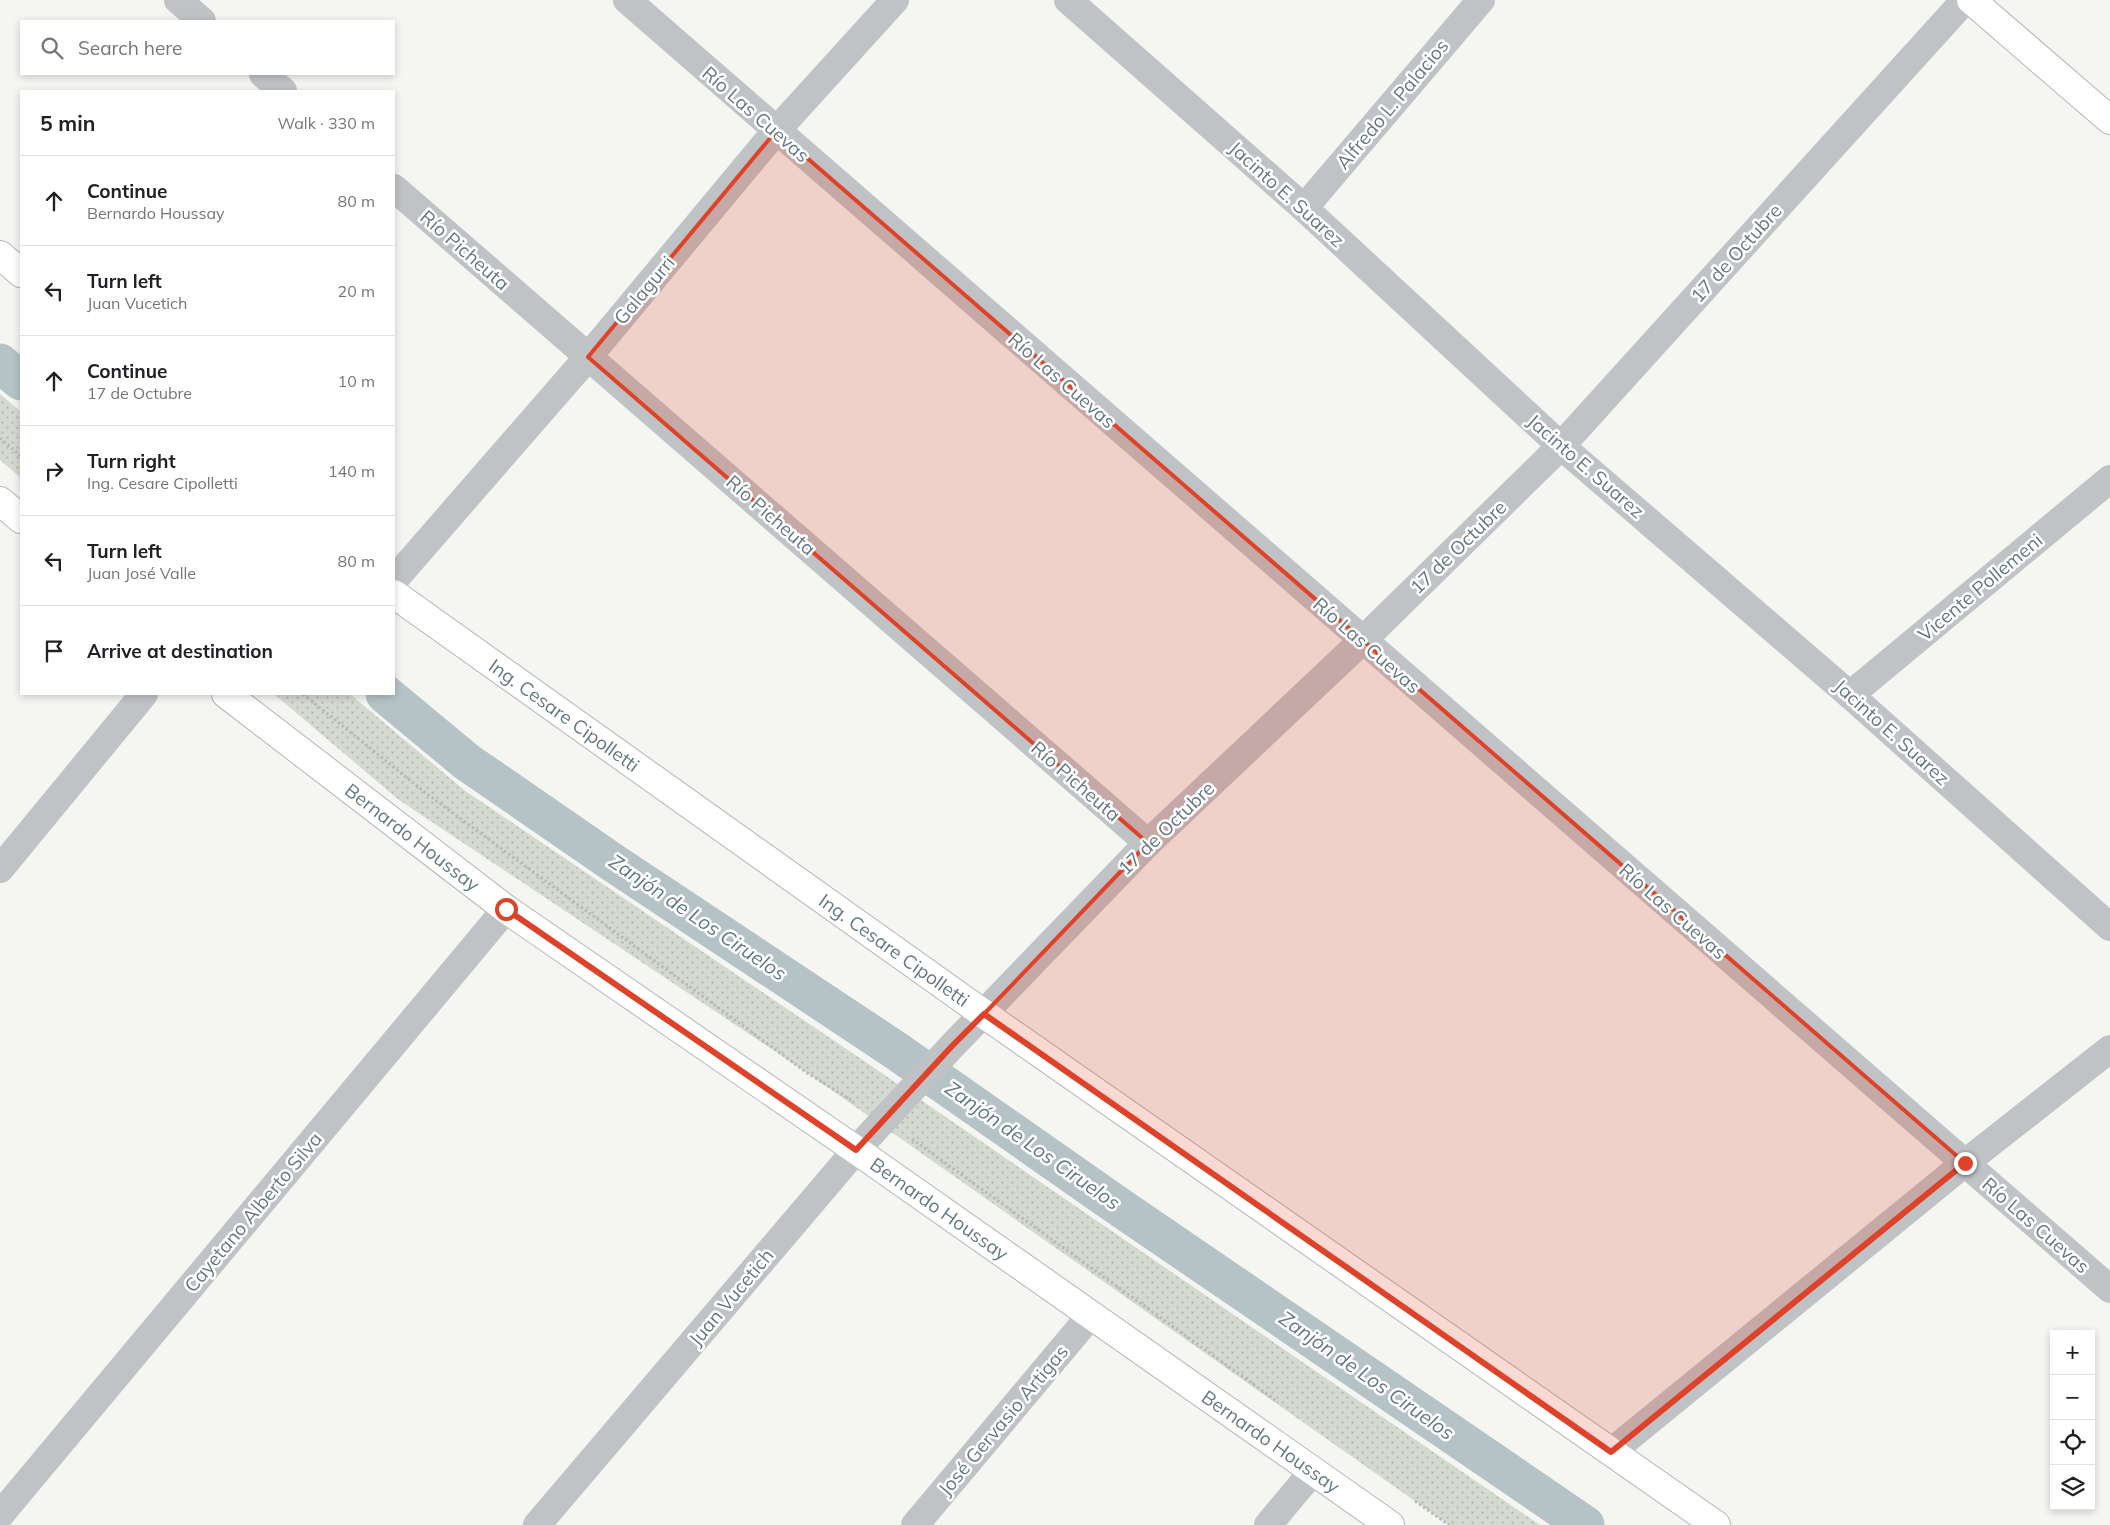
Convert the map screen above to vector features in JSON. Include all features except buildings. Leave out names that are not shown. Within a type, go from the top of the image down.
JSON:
[{"type":"street","points":[[178,0],[201,20]]},
{"type":"street","name":"Río Las Cuevas","points":[[627,0],[1362,641],[2110,1289]]},
{"type":"street","name":"Galagurri","points":[[395,579],[588,356],[776,131],[895,0]]},
{"type":"street","name":"Jacinto E. Suarez","points":[[1068,0],[1304,208],[1561,446],[1850,695],[2110,927]]},
{"type":"street","name":"Alfredo L. Palacios","points":[[1304,208],[1480,0]]},
{"type":"street","name":"17 de Octubre","points":[[928,1073],[1148,843],[1362,641],[1561,446],[1965,0]]},
{"type":"street","points":[[1970,0],[2110,120]]},
{"type":"street","points":[[263,75],[282,90]]},
{"type":"street","name":"Río Picheuta","points":[[395,189],[1148,843]]},
{"type":"street","points":[[0,255],[20,272]]},
{"type":"street","name":"Vicente Pollemeni","points":[[1850,695],[2110,479]]},
{"type":"street","points":[[0,501],[20,519]]},
{"type":"street","name":"Ing. Cesare Cipolletti","points":[[395,595],[984,1014],[1716,1525]]},
{"type":"street","points":[[0,868],[143,695]]},
{"type":"street","name":"Bernardo Houssay","points":[[227,695],[506,909],[856,1150],[1390,1525]]},
{"type":"street","name":"Cayetano Alberto Silva","points":[[0,1515],[506,909]]},
{"type":"street","points":[[1611,1452],[1965,1163],[2110,1049]]},
{"type":"street","name":"Juan Vucetich","points":[[537,1525],[856,1150],[928,1073]]},
{"type":"street","name":"José Gervasio Artigas","points":[[915,1525],[1092,1315]]},
{"type":"street","points":[[1268,1525],[1313,1471]]},
{"type":"path","points":[[0,438],[20,455]]},
{"type":"highlighted area","points":[[776,131],[1965,1163],[1611,1452],[984,1014],[1148,843],[588,357]]},
{"type":"shaded area","points":[[0,394],[20,411],[20,477],[0,460]]},
{"type":"shaded area","points":[[275,695],[351,695],[464,790],[870,1065],[1540,1525],[1449,1525],[806,1072],[399,800]]},
{"type":"waterway","name":"Zanjón de Los Ciruelos","points":[[0,363],[20,380]]},
{"type":"waterway","name":"Zanjón de Los Ciruelos","points":[[386,695],[467,762],[612,862],[895,1050],[1118,1206],[1585,1525]]},
{"type":"route","points":[[506,909],[856,1150],[882,1120],[984,1014],[1611,1452],[1965,1163]]}]
